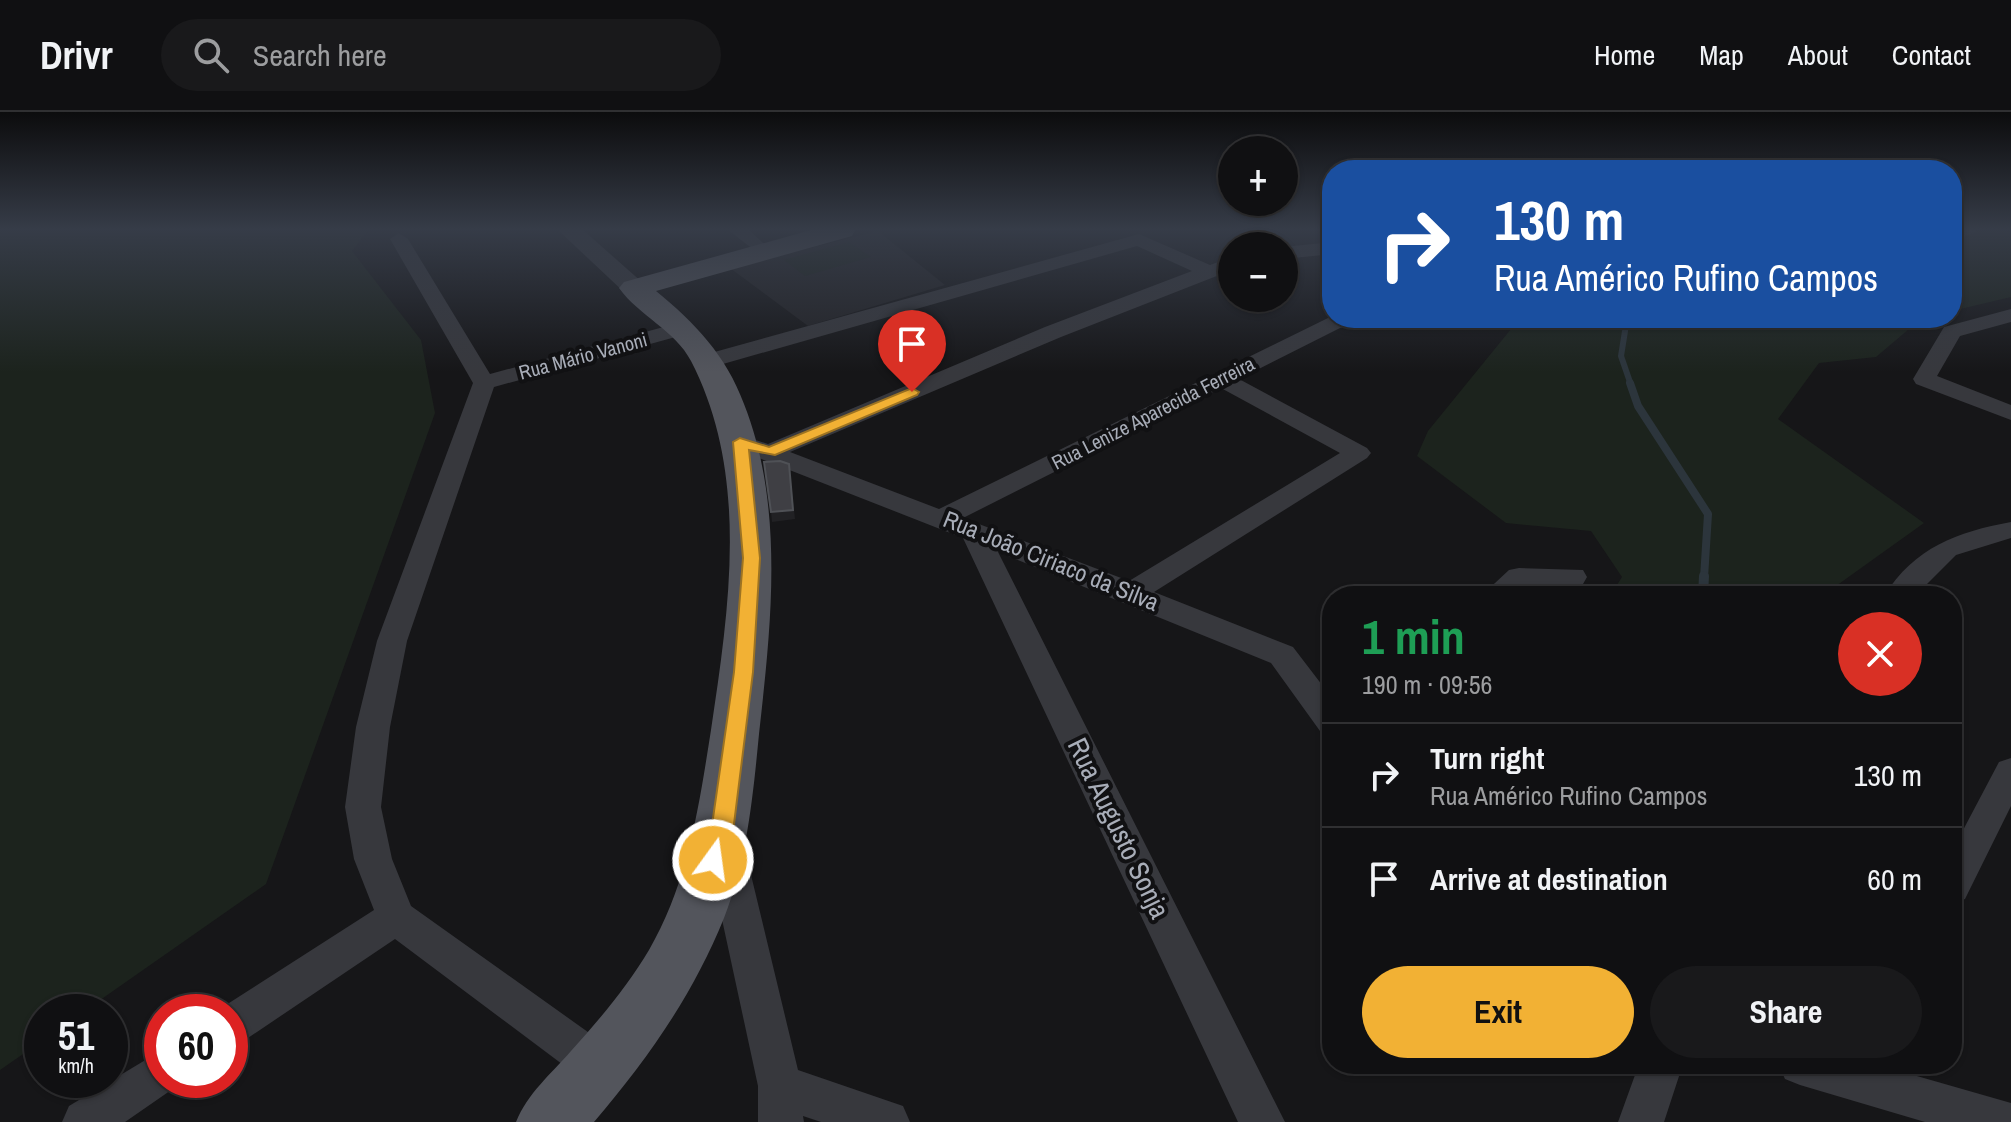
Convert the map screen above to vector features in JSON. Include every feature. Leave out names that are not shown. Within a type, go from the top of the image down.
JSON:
[{"type":"main road","points":[[634,288],[671,277]]},
{"type":"main road","points":[[549,1122],[601,1067],[656,990],[696,917],[722,832],[743,672],[752,558],[755,447],[695,344],[634,288]]},
{"type":"street","points":[[422,277],[484,383],[392,641],[373,727],[363,807],[373,859],[396,917],[601,1067]]},
{"type":"street","points":[[622,277],[634,288]]},
{"type":"street","name":"Rua Mário Vanoni","points":[[484,383],[695,344],[980,277]]},
{"type":"street","points":[[755,447],[1191,277]]},
{"type":"street","points":[[2011,315],[1952,332],[1924,379],[2011,413]]},
{"type":"street","points":[[1982,323],[2011,333]]},
{"type":"street","name":"Rua Lenize Aparecida Ferreira","points":[[942,518],[1323,328]]},
{"type":"street","points":[[1131,593],[1358,453],[1221,378]]},
{"type":"street","name":"Rua João Ciriaco da Silva","points":[[755,447],[942,518],[975,534],[1282,655],[1322,709]]},
{"type":"street","points":[[1907,586],[1932,555],[1966,538],[2011,530]]},
{"type":"street","name":"Rua Augusto Sonja","points":[[975,534],[1262,1122]]},
{"type":"street","points":[[1508,586],[1519,577],[1573,577]]},
{"type":"street","points":[[1962,868],[2011,771]]},
{"type":"street","points":[[722,832],[780,1104],[887,1122]]},
{"type":"street","points":[[248,1014],[396,917]]},
{"type":"street","points":[[1641,1122],[1658,1074]]},
{"type":"street","points":[[1865,1074],[2002,1122]]},
{"type":"street","points":[[85,1122],[144,1083]]},
{"type":"shaded area","points":[[0,277],[372,277],[421,340],[435,413],[266,884],[109,994],[24,994],[24,1053],[0,1070]]},
{"type":"shaded area","points":[[742,277],[935,277],[945,285],[808,326]]},
{"type":"shaded area","points":[[1962,277],[2011,277],[2011,297],[1962,309]]},
{"type":"shaded area","points":[[1512,328],[1910,328],[1876,357],[1819,363],[1778,419],[1924,523],[1836,586],[1616,586],[1622,577],[1591,531],[1506,523],[1417,456],[1428,431]]},
{"type":"building","points":[[764,462],[789,464],[793,510],[771,512]]},
{"type":"waterway","points":[[1626,328],[1621,356],[1631,385]]},
{"type":"waterway","points":[[1630,383],[1638,406],[1708,514],[1704,578]]},
{"type":"waterway","points":[[1704,576],[1704,586]]},
{"type":"route","points":[[713,860],[722,832],[743,672],[752,558],[740,442],[770,452],[912,392]]}]
